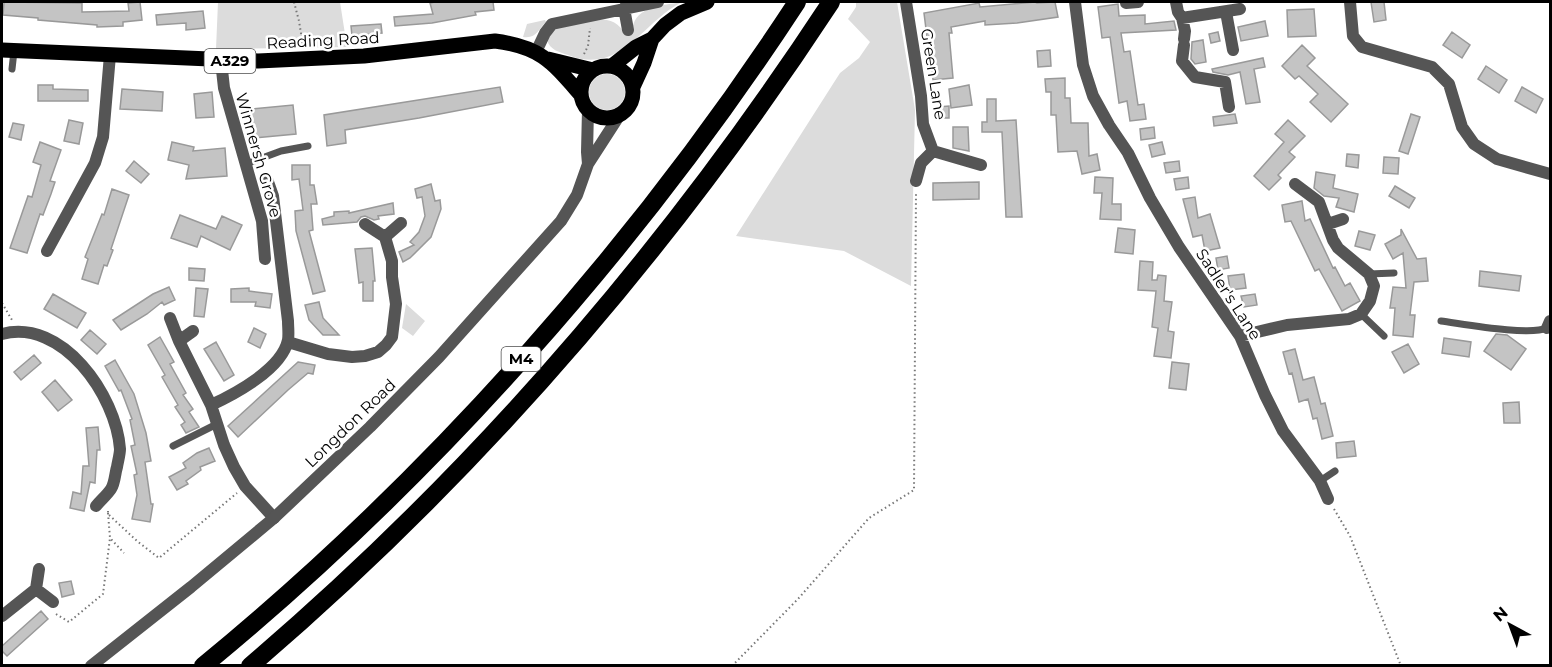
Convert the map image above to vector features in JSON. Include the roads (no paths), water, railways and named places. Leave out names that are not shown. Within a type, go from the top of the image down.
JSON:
[{"type":"highway","name":"M4","points":[[250,666],[378,551],[463,465],[558,363],[705,183],[831,2]]},
{"type":"highway","name":"M4","points":[[203,666],[324,559],[399,488],[519,362],[613,252],[662,190],[733,95],[794,5]]},
{"type":"main road","points":[[612,66],[636,47],[652,39],[681,13],[707,2]]},
{"type":"main road","points":[[633,87],[626,74],[612,66],[604,66],[593,70],[583,81],[581,95],[588,110],[603,118],[619,116],[625,112],[631,102],[633,87],[652,39]]},
{"type":"main road","name":"Reading Road","points":[[8,50],[110,61],[290,61],[346,58],[495,41],[513,43],[542,55],[593,70]]},
{"type":"main road","name":"Reading Road","points":[[542,55],[581,95]]},
{"type":"street","points":[[542,55],[545,33],[552,24],[658,2]]},
{"type":"street","name":"Green Lane","points":[[906,2],[921,96],[923,124],[933,151]]},
{"type":"street","name":"Sadler's Lane","points":[[1075,2],[1083,65],[1093,96],[1128,153],[1150,198],[1179,247],[1240,336],[1283,431],[1320,481],[1328,499]]},
{"type":"street","points":[[1176,2],[1185,32],[1182,61],[1195,77],[1225,82],[1229,107]]},
{"type":"street","points":[[1350,2],[1353,36],[1362,47],[1432,67],[1449,84],[1462,127],[1474,144],[1497,159],[1551,174]]},
{"type":"street","points":[[624,8],[628,30]]},
{"type":"street","points":[[1182,18],[1240,9]]},
{"type":"street","points":[[1226,12],[1233,50]]},
{"type":"street","points":[[47,251],[95,163],[104,137],[110,61]]},
{"type":"street","name":"Winnersh Grove","points":[[221,61],[224,88],[262,221],[265,259]]},
{"type":"street","name":"Longdon Road","points":[[588,110],[588,164]]},
{"type":"street","name":"Longdon Road","points":[[91,666],[207,575],[273,518],[403,395],[561,221],[574,201],[588,164],[619,116]]},
{"type":"street","points":[[916,181],[921,163],[933,151],[981,165]]},
{"type":"street","points":[[211,405],[236,394],[261,376],[272,366],[288,342],[288,321],[273,196],[267,179]]},
{"type":"street","points":[[1240,336],[1287,325],[1349,319],[1361,314],[1370,301],[1374,286],[1369,273],[1338,248],[1332,240],[1319,202],[1295,184]]},
{"type":"street","points":[[1328,224],[1343,219]]},
{"type":"street","points":[[386,237],[401,223]]},
{"type":"street","points":[[288,342],[328,354],[352,357],[371,354],[386,345],[392,337],[396,304],[392,261],[386,237],[365,224]]},
{"type":"street","points":[[170,318],[211,405],[224,445],[245,486],[273,518]]},
{"type":"street","points":[[179,341],[194,331]]},
{"type":"street","points":[[6,333],[37,334],[57,345],[80,363],[101,391],[112,415],[120,450],[116,489],[96,506]]},
{"type":"street","points":[[2,616],[36,589],[39,569]]},
{"type":"street","points":[[36,589],[53,602]]},
{"type":"lane","points":[[8,50],[12,69]]},
{"type":"lane","points":[[246,164],[281,151],[308,147]]},
{"type":"lane","points":[[1369,273],[1394,273]]},
{"type":"lane","points":[[1361,314],[1384,336]]},
{"type":"lane","points":[[1441,321],[1539,332],[1549,325]]},
{"type":"lane","points":[[173,446],[217,424]]},
{"type":"lane","points":[[1320,481],[1335,471]]}]
